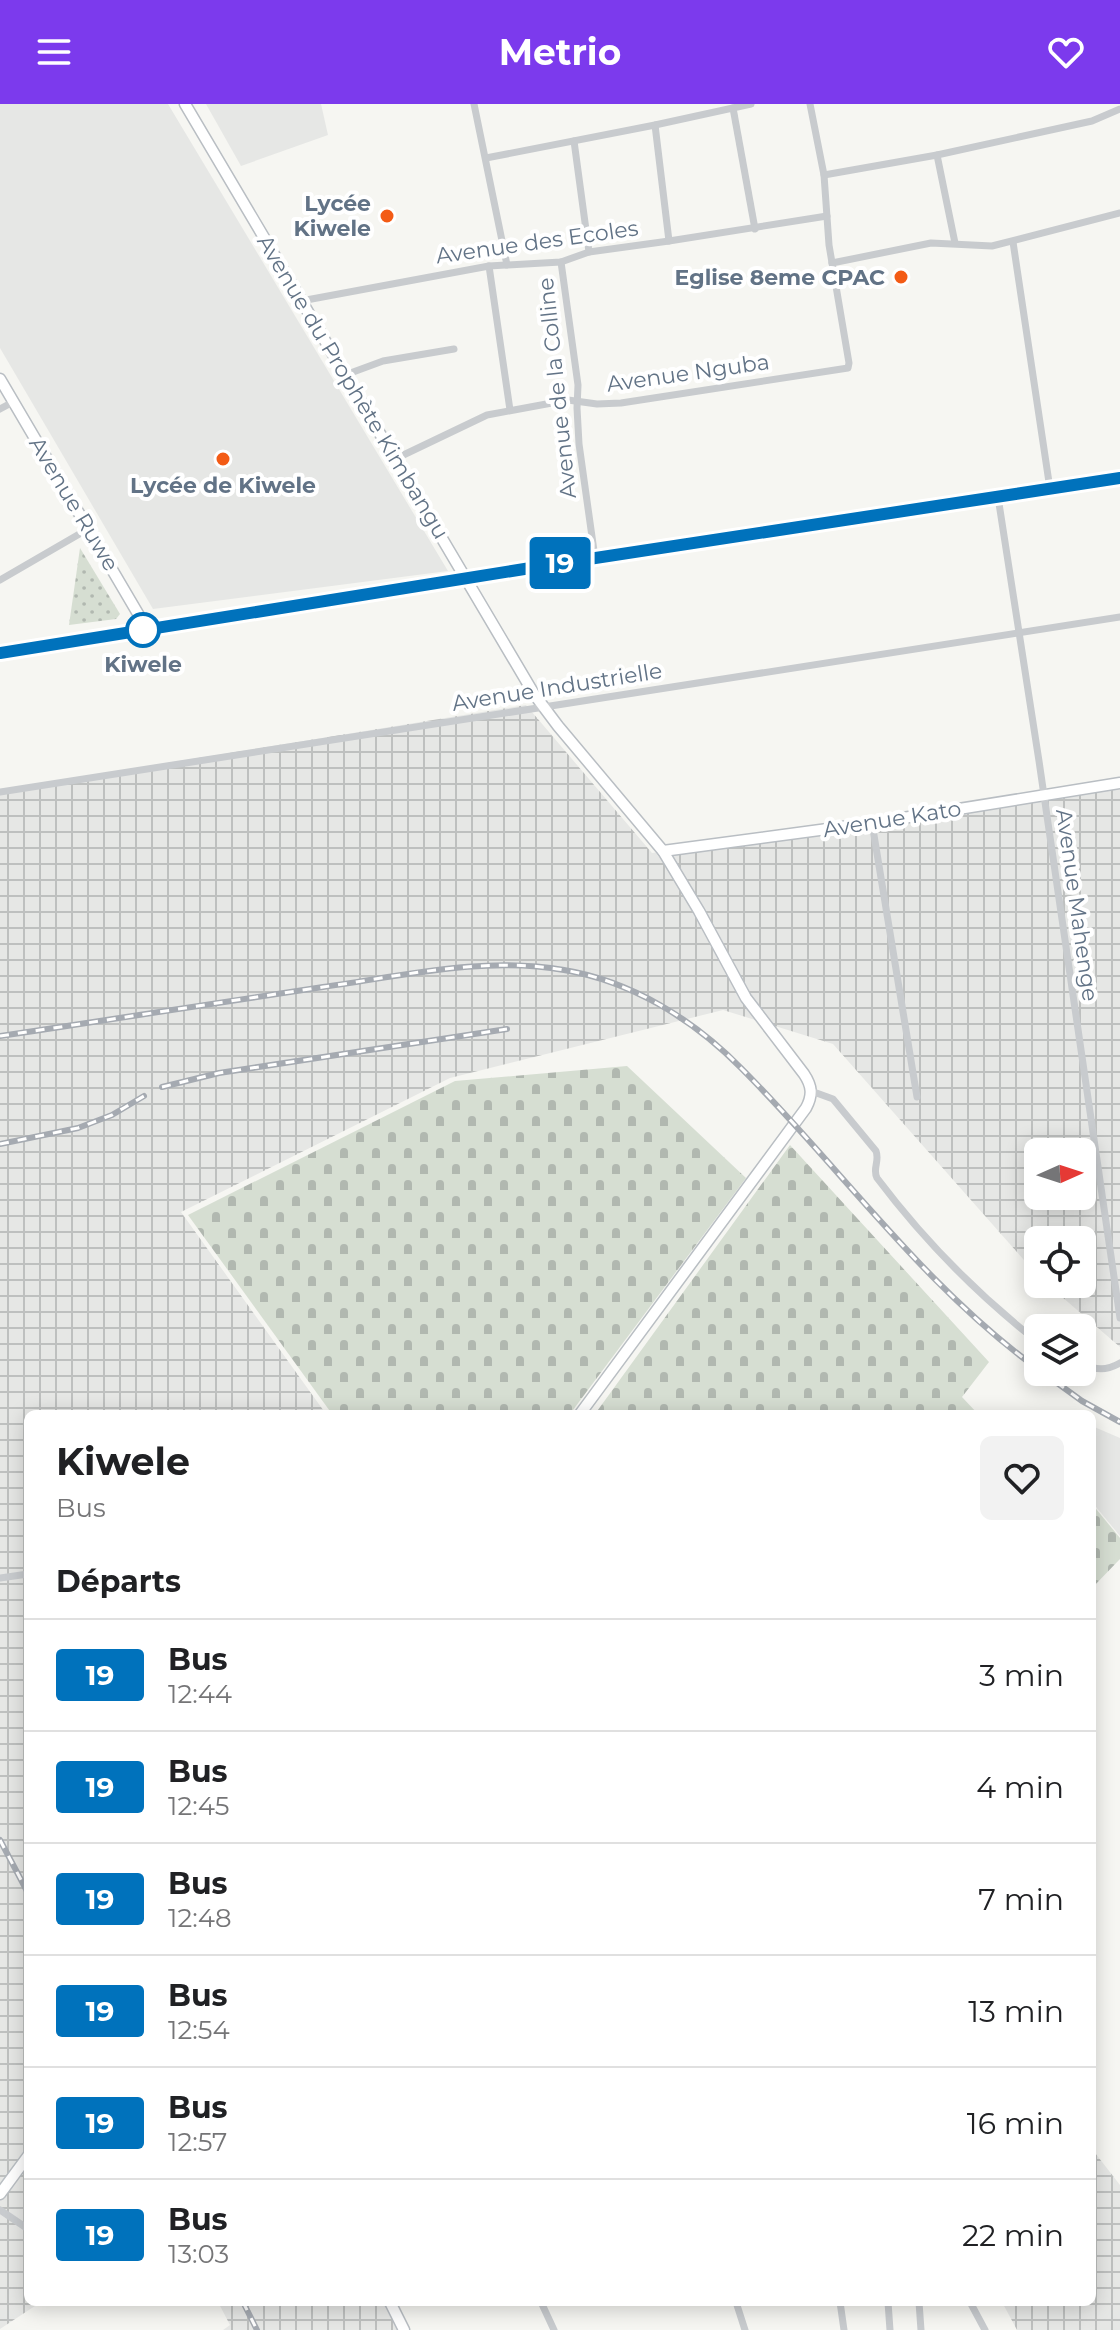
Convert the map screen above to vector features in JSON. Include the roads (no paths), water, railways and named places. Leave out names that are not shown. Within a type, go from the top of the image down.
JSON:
[{"type":"highway","points":[[0,653],[1120,478]]},
{"type":"street","name":"Avenue du Prophète Kimbangu","points":[[185,104],[544,708],[663,851],[746,998],[804,1074],[811,1091],[833,1099],[876,1151],[878,1159],[874,1173],[877,1178],[938,1251],[1024,1330]]},
{"type":"street","points":[[474,104],[507,265]]},
{"type":"street","points":[[486,158],[751,104]]},
{"type":"street","points":[[810,104],[824,175],[832,263],[931,243],[977,247],[1013,242],[1120,213]]},
{"type":"street","points":[[733,108],[755,229]]},
{"type":"street","points":[[824,175],[937,155],[1092,121],[1120,109]]},
{"type":"street","points":[[655,125],[669,241]]},
{"type":"street","points":[[574,141],[589,252]]},
{"type":"street","points":[[937,155],[955,243]]},
{"type":"street","name":"Avenue des Ecoles","points":[[301,301],[489,266],[561,262],[589,252],[827,216]]},
{"type":"street","points":[[1013,242],[1050,490]]},
{"type":"street","name":"Avenue de la Colline","points":[[561,262],[578,385],[579,444],[595,558]]},
{"type":"street","name":"Avenue Nguba","points":[[395,459],[487,415],[510,410],[568,400],[621,403],[846,369],[849,363],[832,263]]},
{"type":"street","points":[[489,266],[510,410]]},
{"type":"street","points":[[345,375],[383,361],[454,349]]},
{"type":"street","name":"Avenue Ruwe","points":[[0,379],[147,629]]},
{"type":"street","points":[[0,409],[13,402]]},
{"type":"street","name":"Avenue Mahenge","points":[[998,497],[1120,1318]]},
{"type":"street","points":[[0,580],[88,529]]},
{"type":"street","name":"Avenue Industrielle","points":[[0,792],[1120,617]]},
{"type":"street","name":"Avenue Kato","points":[[663,851],[872,823],[1120,783]]},
{"type":"street","points":[[872,823],[917,1097]]},
{"type":"street","points":[[583,1410],[794,1125],[809,1103],[811,1091]]},
{"type":"street","points":[[1096,1369],[1107,1369],[1120,1363]]},
{"type":"street","points":[[0,1578],[24,1575]]},
{"type":"street","points":[[0,2194],[24,2161]]},
{"type":"street","points":[[0,2210],[24,2226]]},
{"type":"street","points":[[392,2306],[404,2330]]},
{"type":"street","points":[[543,2306],[554,2330]]},
{"type":"street","points":[[737,2306],[745,2330]]},
{"type":"street","points":[[841,2306],[844,2330]]},
{"type":"street","points":[[888,2306],[890,2330]]},
{"type":"street","points":[[919,2306],[921,2330]]},
{"type":"street","points":[[972,2306],[985,2330]]},
{"type":"railway","points":[[0,1036],[473,966],[534,966],[589,975],[660,1005],[682,1018],[722,1050],[957,1301],[1024,1358]]},
{"type":"railway","points":[[162,1087],[219,1073],[507,1029]]},
{"type":"railway","points":[[0,1144],[78,1128],[112,1115],[144,1096]]},
{"type":"railway","points":[[1061,1386],[1120,1422]]},
{"type":"railway","points":[[0,1840],[24,1885]]},
{"type":"railway","points":[[245,2306],[257,2330]]},
{"type":"place","name":"Lycée Kiwele","points":[[387,216]]},
{"type":"place","name":"Eglise 8eme CPAC","points":[[901,277]]},
{"type":"place","name":"Lycée de Kiwele","points":[[223,459]]},
{"type":"place","name":"Kiwele","points":[[143,630]]}]
